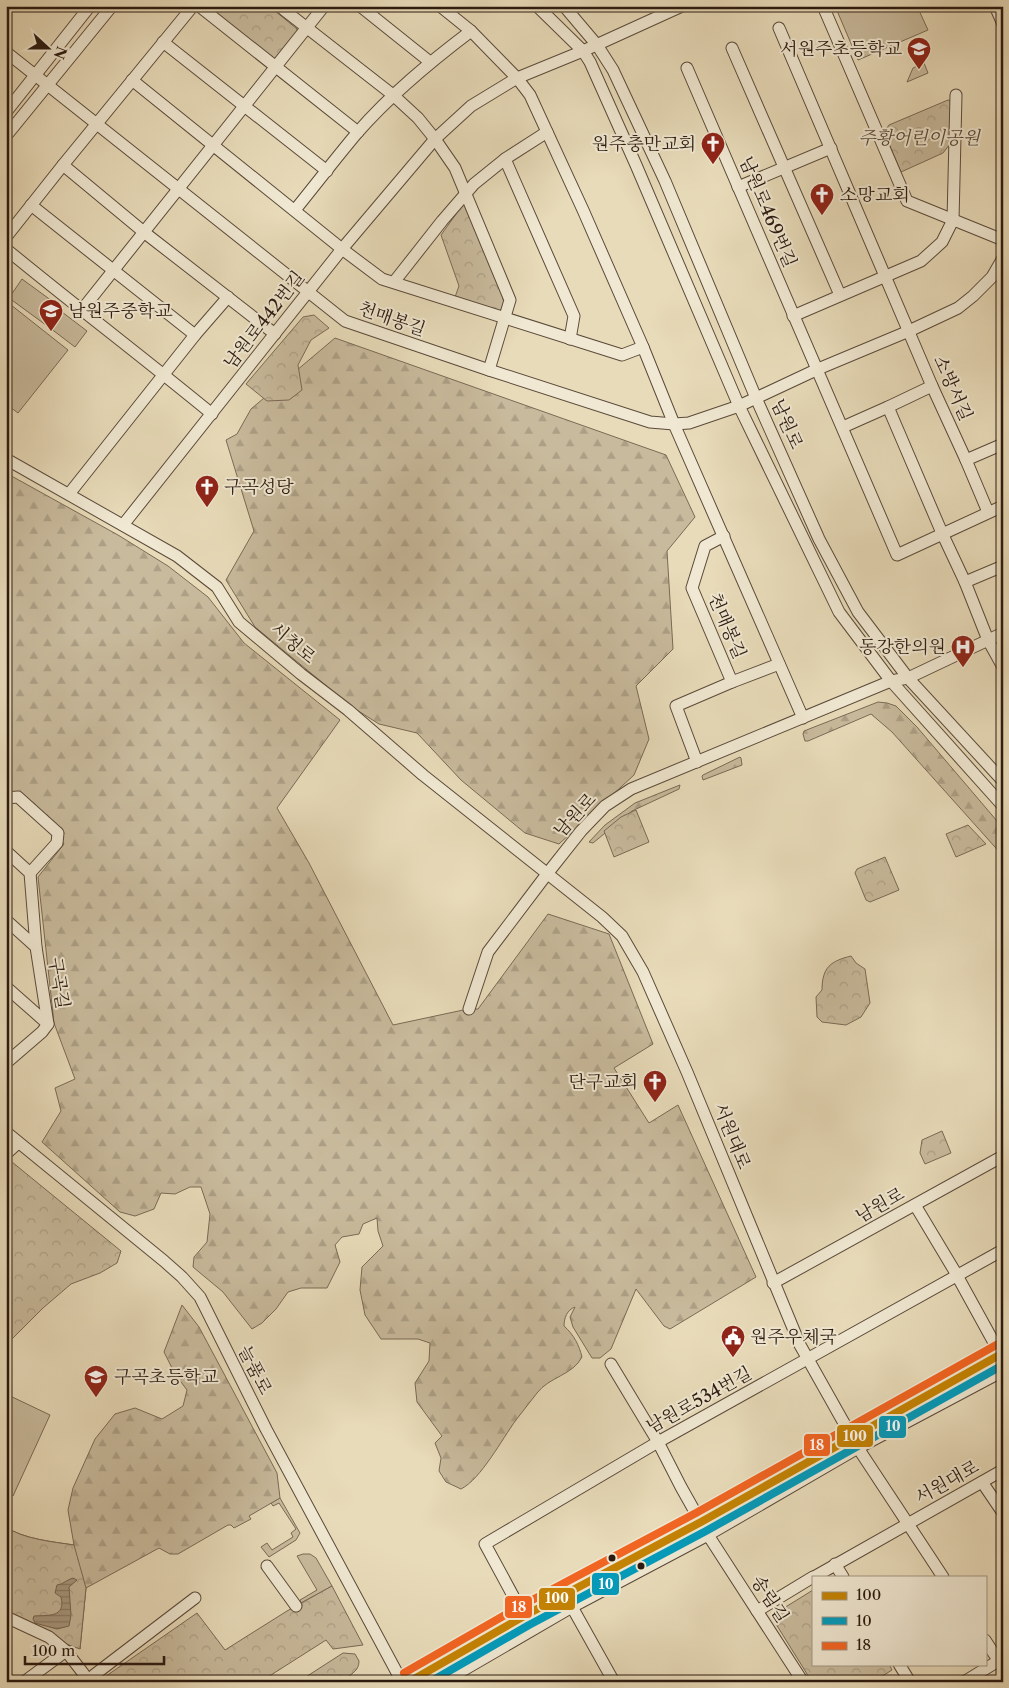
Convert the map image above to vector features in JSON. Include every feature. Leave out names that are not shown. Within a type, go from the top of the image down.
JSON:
[{"type":"street","points":[[6,112],[90,6]]},
{"type":"street","points":[[6,136],[112,6]]},
{"type":"street","points":[[6,238],[193,6]]},
{"type":"street","points":[[199,6],[358,132]]},
{"type":"street","points":[[279,6],[393,95],[418,118],[435,138],[455,168],[510,300],[489,370]]},
{"type":"street","points":[[81,311],[114,272],[324,6]]},
{"type":"street","points":[[360,6],[430,62]]},
{"type":"street","name":"천매봉길","points":[[440,6],[471,31],[517,78],[530,95],[643,347],[674,424],[803,718]]},
{"type":"street","name":"남원로","points":[[537,6],[583,51],[590,62],[739,406],[839,612],[891,682],[1003,806]]},
{"type":"street","name":"남원로","points":[[564,6],[596,45],[613,70],[665,181],[756,398],[819,540],[858,612],[908,678],[1003,781]]},
{"type":"street","points":[[596,45],[682,6]]},
{"type":"street","points":[[823,6],[907,201],[1003,240]]},
{"type":"street","points":[[996,6],[1003,24]]},
{"type":"street","points":[[780,28],[909,331]]},
{"type":"street","points":[[295,210],[358,132],[393,95],[430,62],[471,31]]},
{"type":"street","points":[[163,42],[327,171]]},
{"type":"street","name":"남원로442번길","points":[[123,525],[308,291],[435,138],[471,106],[517,78],[596,45]]},
{"type":"street","name":"남원로469번길","points":[[732,48],[840,295]]},
{"type":"street","name":"천매봉길","points":[[6,52],[345,321],[650,422],[689,423],[739,406]]},
{"type":"street","name":"남원로469번길","points":[[687,68],[897,555],[942,533]]},
{"type":"street","name":"천매봉길","points":[[132,80],[382,279],[622,355],[643,347]]},
{"type":"street","points":[[793,316],[921,260],[942,242],[954,220],[956,95]]},
{"type":"street","name":"천매봉길","points":[[394,282],[466,193],[505,159],[547,132]]},
{"type":"street","points":[[738,187],[830,148]]},
{"type":"street","points":[[505,159],[574,316],[570,339]]},
{"type":"street","points":[[63,165],[145,233],[275,334]]},
{"type":"street","points":[[31,205],[195,335]]},
{"type":"street","points":[[6,249],[81,311],[164,374],[212,414]]},
{"type":"street","points":[[739,406],[818,369],[909,331],[958,308],[992,277],[1003,258]]},
{"type":"street","points":[[69,494],[195,335],[228,297]]},
{"type":"street","name":"소방서길","points":[[909,331],[988,512]]},
{"type":"street","points":[[843,427],[932,386]]},
{"type":"street","points":[[888,407],[965,582],[988,640],[1003,666]]},
{"type":"street","points":[[966,460],[1003,444]]},
{"type":"street","name":"시청로","points":[[6,459],[176,556],[217,586],[239,622],[301,674],[348,710],[423,775],[547,874]]},
{"type":"street","points":[[942,533],[1003,506]]},
{"type":"street","name":"천매봉길","points":[[724,536],[705,546],[692,588],[732,682]]},
{"type":"street","points":[[965,582],[1003,566]]},
{"type":"street","points":[[891,682],[908,678],[1003,634]]},
{"type":"street","name":"천매봉길","points":[[696,762],[676,706],[779,664]]},
{"type":"street","name":"남원로","points":[[468,1009],[488,952],[581,831],[605,806],[632,789],[891,682]]},
{"type":"street","points":[[6,798],[18,797],[58,833],[57,843],[30,873],[6,851]]},
{"type":"street","name":"구곡길","points":[[7,1060],[42,1032],[48,1024],[36,947],[30,873]]},
{"type":"street","name":"서원대로","points":[[547,874],[602,917],[622,936],[643,972],[687,1072],[773,1283],[808,1360],[858,1448],[908,1523]]},
{"type":"street","name":"구곡길","points":[[6,920],[36,947]]},
{"type":"street","name":"구곡길","points":[[6,988],[48,1024]]},
{"type":"street","name":"늘품로","points":[[6,1132],[182,1277],[200,1297],[266,1429],[402,1682]]},
{"type":"street","points":[[6,1154],[18,1143]]},
{"type":"street","name":"남원로","points":[[773,1283],[1003,1156]]},
{"type":"street","points":[[409,1682],[524,1616],[701,1522],[1002,1355],[915,1205]]},
{"type":"street","name":"남원로534번길","points":[[524,1616],[484,1544],[658,1442],[1003,1250]]},
{"type":"street","name":"송림길","points":[[611,1364],[658,1442],[708,1535],[803,1682]]},
{"type":"street","points":[[443,1682],[572,1607],[708,1535],[858,1448],[1003,1371]]},
{"type":"street","name":"서원대로","points":[[815,1576],[1003,1470]]},
{"type":"street","points":[[982,1482],[1003,1513]]},
{"type":"street","points":[[908,1523],[942,1576]]},
{"type":"street","points":[[835,1564],[842,1576]]},
{"type":"street","points":[[267,1566],[296,1606]]},
{"type":"street","name":"서원대로","points":[[757,1611],[812,1578]]},
{"type":"street","points":[[6,1617],[50,1637],[92,1678],[195,1598]]},
{"type":"street","points":[[572,1607],[614,1682]]},
{"type":"street","points":[[964,1682],[1001,1662],[986,1641]]},
{"type":"street","points":[[24,1682],[66,1651]]},
{"type":"street","points":[[900,1666],[910,1682]]},
{"type":"green space","points":[[206,6],[269,6],[297,29],[297,33],[277,59],[272,59]]},
{"type":"green space","points":[[835,6],[917,6],[928,30],[858,60]]},
{"type":"green space","points":[[924,63],[928,73],[907,82],[913,68]]},
{"type":"green space","name":"주황어린이공원","points":[[948,100],[952,101],[950,144],[943,153],[901,172],[884,132],[889,125]]},
{"type":"green space","points":[[464,203],[506,302],[499,312],[455,297],[459,286],[441,235]]},
{"type":"green space","points":[[22,279],[63,309],[50,328],[9,298]]},
{"type":"green space","points":[[6,301],[68,350],[18,413],[6,404]]},
{"type":"green space","points":[[62,312],[87,331],[75,347],[50,328]]},
{"type":"green space","points":[[314,315],[329,328],[311,340],[298,365],[302,390],[289,400],[267,401],[246,384],[303,317]]},
{"type":"green space","points":[[335,338],[666,455],[695,517],[667,551],[673,649],[636,686],[649,739],[634,775],[559,844],[525,833],[461,780],[417,733],[379,724],[352,707],[255,627],[226,580],[254,531],[226,440],[237,434],[251,409]]},
{"type":"green space","points":[[6,473],[118,535],[168,566],[208,597],[244,643],[340,720],[277,808],[309,863],[393,1025],[468,1009],[478,1009],[548,914],[609,934],[653,1044],[614,1068],[649,1123],[678,1105],[756,1277],[670,1329],[664,1326],[636,1289],[611,1349],[600,1358],[592,1358],[573,1327],[570,1317],[575,1307],[572,1308],[566,1315],[564,1326],[576,1340],[582,1357],[573,1368],[548,1383],[537,1393],[516,1420],[484,1468],[469,1484],[461,1489],[446,1482],[439,1471],[441,1458],[435,1443],[442,1436],[417,1402],[415,1383],[429,1361],[430,1343],[418,1339],[381,1339],[365,1315],[360,1290],[362,1267],[383,1246],[378,1231],[377,1218],[363,1224],[359,1234],[342,1237],[335,1245],[340,1262],[327,1288],[301,1288],[288,1292],[276,1309],[262,1323],[252,1329],[223,1292],[193,1267],[194,1257],[207,1242],[210,1214],[201,1187],[190,1187],[175,1194],[161,1193],[154,1209],[135,1216],[120,1212],[42,1142],[61,1111],[55,1088],[75,1079],[54,1023],[38,877],[64,844],[43,815],[6,796]]},
{"type":"green space","points":[[878,702],[896,706],[917,727],[1003,828],[1003,856],[892,732],[871,714],[805,741],[804,731]]},
{"type":"green space","points":[[740,757],[742,765],[703,780],[703,775]]},
{"type":"green space","points":[[680,785],[679,789],[632,811],[593,843],[589,842],[605,825],[635,803]]},
{"type":"green space","points":[[636,810],[649,842],[614,857],[604,831],[621,817]]},
{"type":"green space","points":[[968,825],[986,844],[956,857],[946,834]]},
{"type":"green space","points":[[885,857],[899,890],[870,902],[866,900],[855,873],[857,869]]},
{"type":"green space","points":[[851,956],[856,963],[865,969],[870,1003],[861,1017],[846,1025],[822,1022],[817,1017],[816,997],[822,990],[822,982],[826,970],[838,960]]},
{"type":"green space","points":[[942,1131],[951,1153],[925,1164],[920,1153],[922,1140]]},
{"type":"green space","points":[[12,1162],[121,1251],[117,1263],[100,1273],[71,1284],[43,1308],[6,1345],[6,1169]]},
{"type":"green space","points":[[182,1305],[199,1327],[277,1473],[280,1498],[249,1516],[251,1519],[234,1528],[228,1525],[178,1554],[170,1554],[159,1548],[86,1588],[80,1649],[6,1527],[30,1537],[74,1545],[68,1510],[73,1488],[95,1439],[115,1414],[135,1408],[162,1419],[183,1406],[187,1390],[175,1374],[164,1352]]},
{"type":"green space","points":[[6,1394],[50,1415],[13,1496],[6,1493]]},
{"type":"green space","points":[[280,1498],[300,1533],[296,1540],[269,1557],[261,1547],[267,1543],[272,1550],[293,1537],[291,1533],[296,1529],[279,1503],[273,1506],[271,1503]]},
{"type":"green space","points":[[6,1527],[30,1537],[74,1545],[86,1588],[80,1649],[63,1643],[6,1614]]},
{"type":"green space","points":[[310,1554],[316,1558],[332,1586],[301,1603],[300,1600],[317,1590],[297,1556]]},
{"type":"green space","points":[[332,1586],[363,1645],[333,1649],[326,1640],[260,1682],[99,1681],[197,1613],[225,1650],[287,1611]]},
{"type":"green space","points":[[812,1591],[812,1666],[890,1666],[892,1670],[873,1682],[812,1682],[771,1616]]},
{"type":"green space","points":[[343,1653],[355,1654],[359,1661],[357,1669],[346,1678],[339,1676],[333,1682],[298,1682]]},
{"type":"shaded area","points":[[73,1578],[77,1580],[69,1587],[71,1615],[69,1626],[57,1629],[35,1623],[34,1616],[55,1614],[61,1609],[61,1597],[55,1593],[57,1585]]},
{"type":"transit line","name":"18","points":[[404,1673],[519,1607],[696,1513],[998,1344]]},
{"type":"transit line","name":"100","points":[[409,1682],[524,1616],[701,1522],[1003,1353]]},
{"type":"transit line","name":"10","points":[[430,1682],[529,1625],[706,1531],[1003,1365]]},
{"type":"place","name":"서원주초등학교","points":[[919,70]]},
{"type":"place","name":"원주충만교회","points":[[713,165]]},
{"type":"place","name":"소망교회","points":[[822,216]]},
{"type":"place","name":"남원주중학교","points":[[51,332]]},
{"type":"place","name":"구곡성당","points":[[207,508]]},
{"type":"place","name":"동강한의원","points":[[963,668]]},
{"type":"place","name":"단구교회","points":[[655,1103]]},
{"type":"place","name":"원주우체국","points":[[733,1358]]},
{"type":"place","name":"구곡초등학교","points":[[96,1398]]}]
